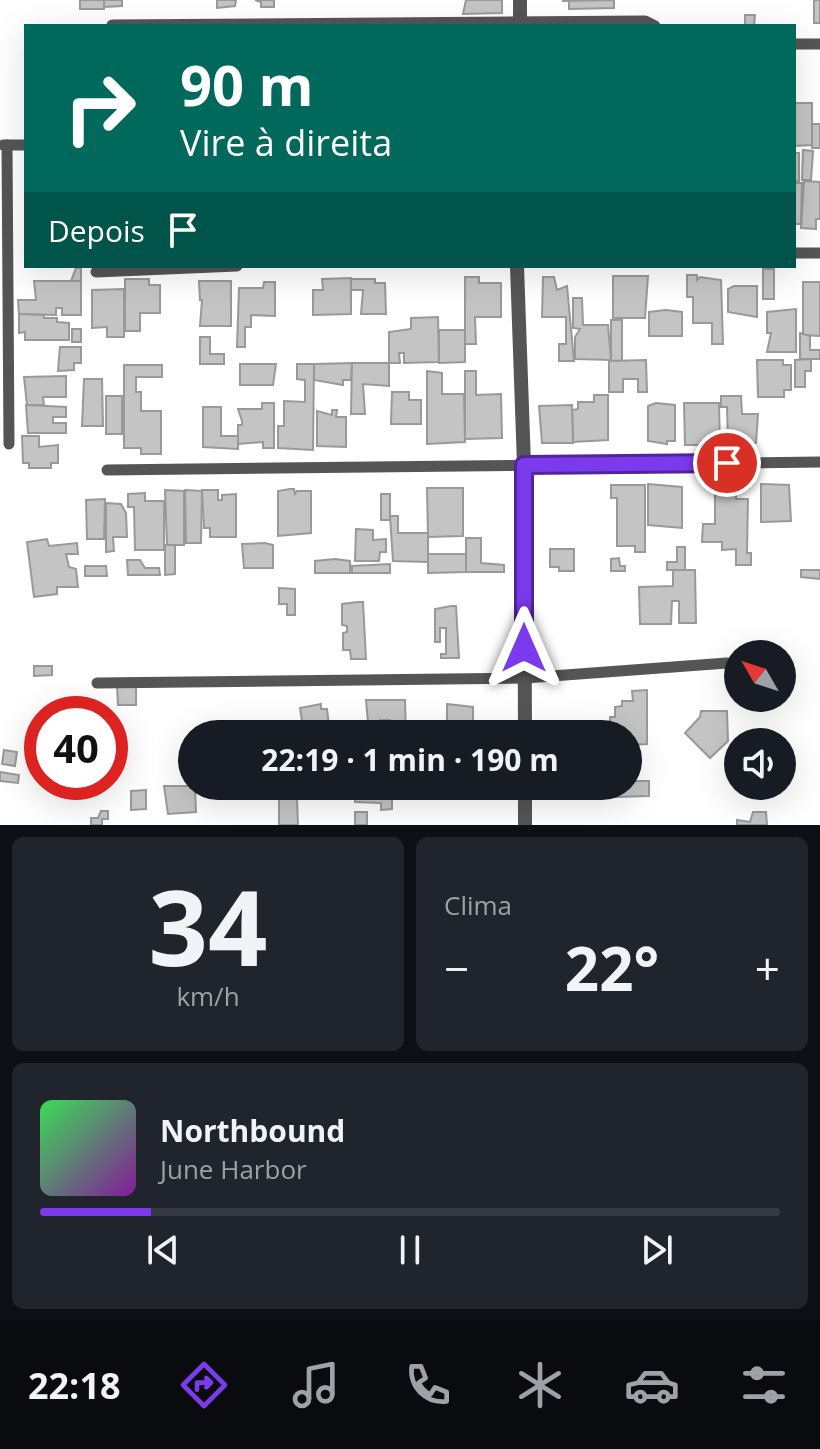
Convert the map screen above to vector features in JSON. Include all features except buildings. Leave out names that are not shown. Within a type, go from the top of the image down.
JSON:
[{"type":"street","points":[[520,0],[520,24]]},
{"type":"street","points":[[551,24],[645,21],[651,24]]},
{"type":"street","points":[[796,44],[820,44]]},
{"type":"street","points":[[4,145],[9,444]]},
{"type":"street","points":[[796,253],[820,253]]},
{"type":"street","points":[[96,272],[190,268]]},
{"type":"street","points":[[517,268],[524,465],[525,720]]},
{"type":"street","points":[[107,470],[820,462]]},
{"type":"street","points":[[97,683],[525,678],[724,663]]},
{"type":"street","points":[[525,800],[525,825]]},
{"type":"route","points":[[524,648],[524,465],[727,463]]}]
